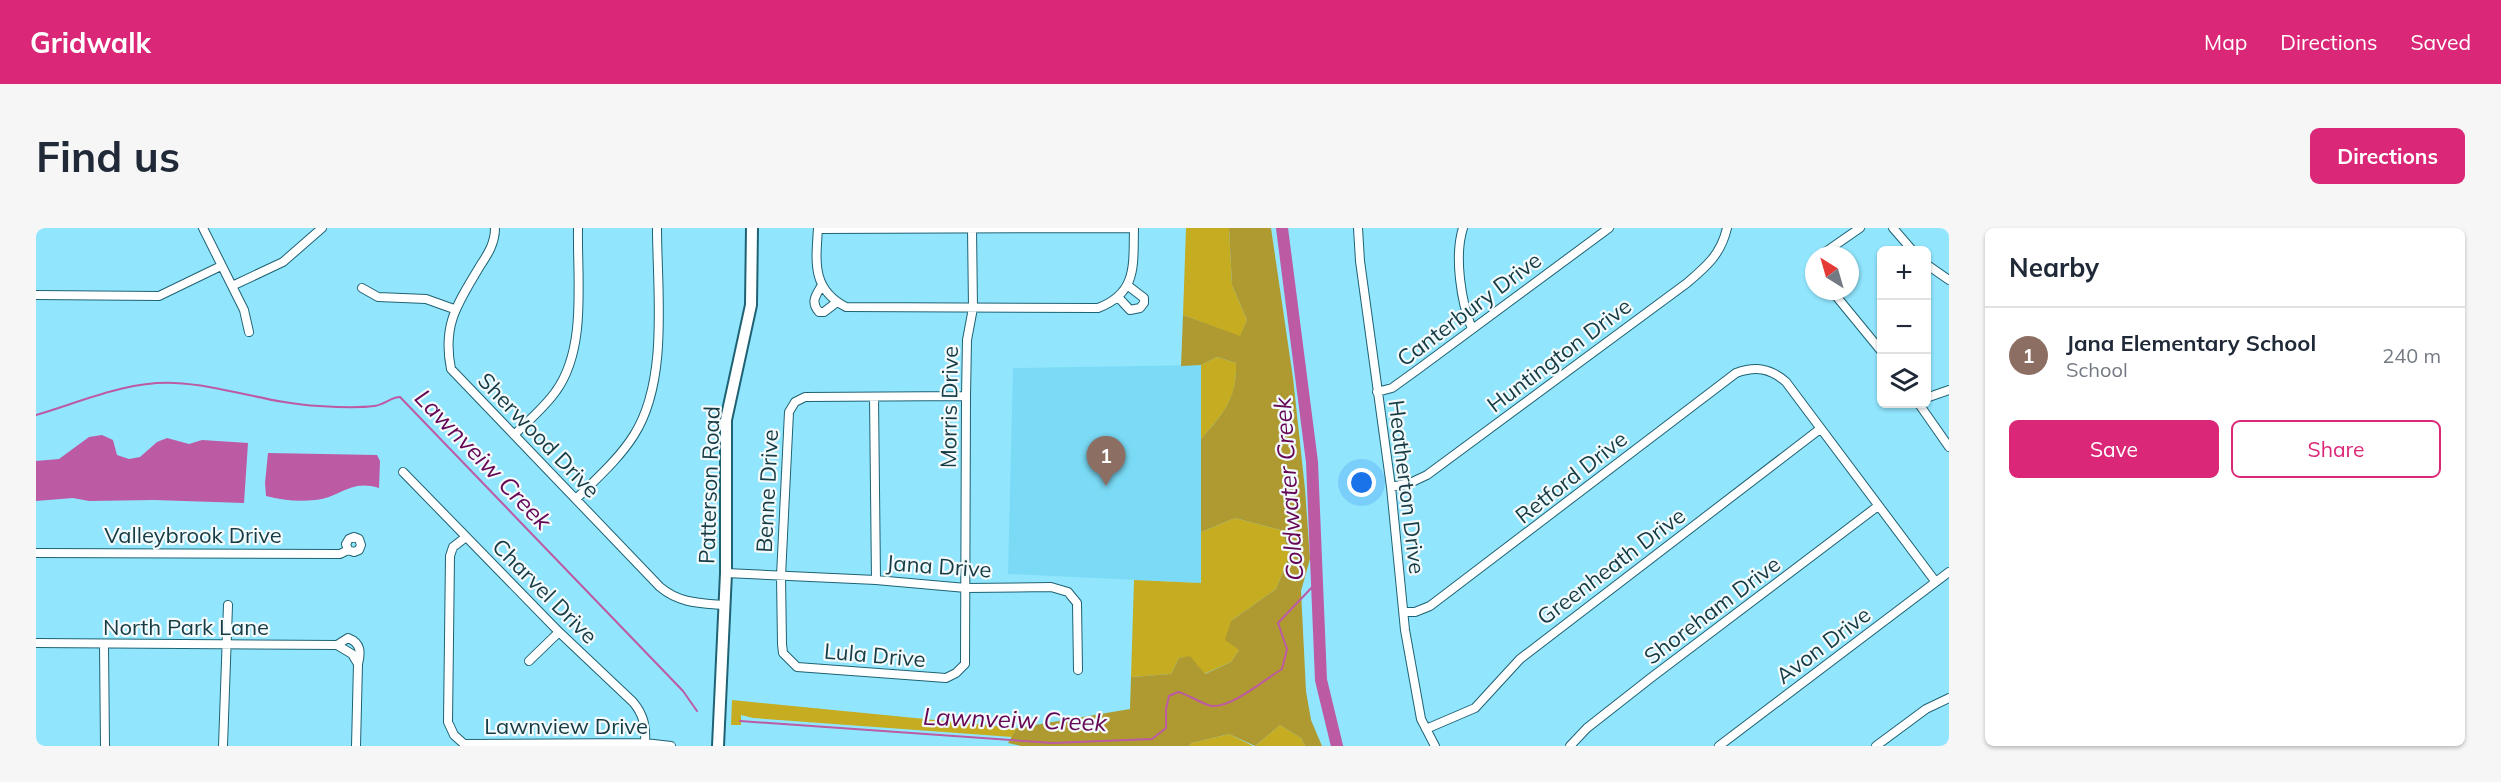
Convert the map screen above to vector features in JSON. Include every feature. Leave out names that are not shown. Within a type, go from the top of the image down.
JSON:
[{"type":"main road","name":"Patterson Road","points":[[718,746],[726,573],[726,420],[751,305],[752,228]]},
{"type":"street","points":[[203,228],[247,318],[249,332]]},
{"type":"street","points":[[232,286],[283,262],[322,228]]},
{"type":"street","name":"Sherwood Drive","points":[[495,228],[491,248],[454,309],[448,339],[452,369],[469,390],[660,587],[673,598],[693,603],[723,605]]},
{"type":"street","points":[[514,435],[555,392],[570,368],[577,342],[578,228]]},
{"type":"street","points":[[576,499],[620,455],[636,433],[652,397],[658,353],[657,228]]},
{"type":"street","points":[[818,228],[972,228],[1134,228],[1133,273],[1118,297],[1098,308],[846,307],[837,302],[822,285],[816,261],[818,228]]},
{"type":"street","name":"Morris Drive","points":[[966,588],[966,396],[967,340],[972,308],[972,228]]},
{"type":"street","name":"Heatherton Drive","points":[[1359,228],[1358,248],[1391,487],[1405,630],[1414,686],[1426,729],[1435,746]]},
{"type":"street","points":[[1463,228],[1459,250],[1460,264],[1464,302],[1472,330]]},
{"type":"street","name":"Canterbury Drive","points":[[1377,392],[1392,388],[1609,228]]},
{"type":"street","name":"Huntington Drive","points":[[1391,487],[1410,483],[1427,475],[1687,283],[1712,262],[1719,252],[1727,228]]},
{"type":"street","points":[[1834,246],[1860,228]]},
{"type":"street","points":[[1893,228],[1909,246]]},
{"type":"street","points":[[36,295],[159,296],[221,266]]},
{"type":"street","points":[[1931,267],[1949,280]]},
{"type":"street","points":[[822,285],[813,300],[819,312],[824,312],[837,302]]},
{"type":"street","points":[[1118,297],[1130,310],[1140,308],[1144,303],[1141,295],[1127,285]]},
{"type":"street","points":[[362,288],[378,297],[426,299],[454,309]]},
{"type":"street","points":[[1839,300],[1877,347]]},
{"type":"street","name":"Retford Drive","points":[[1404,612],[1415,612],[1430,606],[1736,373],[1759,368],[1768,369],[1786,381],[1820,429]]},
{"type":"street","points":[[1931,396],[1949,390]]},
{"type":"street","name":"Benne Drive","points":[[781,576],[789,412],[795,402],[805,397],[966,396]]},
{"type":"street","points":[[874,397],[876,580]]},
{"type":"street","points":[[1922,408],[1949,447]]},
{"type":"street","points":[[1820,429],[1935,581]]},
{"type":"street","name":"Greenheath Drive","points":[[1426,729],[1475,708],[1520,659],[1820,429]]},
{"type":"street","name":"Charvel Drive","points":[[403,472],[559,632],[640,710],[646,730],[645,743]]},
{"type":"street","name":"Shoreham Drive","points":[[1570,746],[1582,733],[1643,684],[1878,506]]},
{"type":"street","name":"Lawnview Drive","points":[[465,537],[453,547],[450,556],[448,722],[454,735],[464,744],[645,743],[671,746]]},
{"type":"street","name":"Valleybrook Drive","points":[[36,553],[340,554],[348,550]]},
{"type":"street","name":"Avon Drive","points":[[1719,746],[1949,572]]},
{"type":"street","name":"Jana Drive","points":[[726,573],[876,580],[966,588],[1051,587],[1068,592],[1077,603],[1078,670]]},
{"type":"street","name":"Lula Drive","points":[[781,576],[783,653],[797,667],[946,678],[956,673],[965,664],[966,588]]},
{"type":"street","points":[[223,746],[228,605]]},
{"type":"street","points":[[529,661],[559,632]]},
{"type":"street","name":"North Park Lane","points":[[36,643],[337,645],[348,638],[357,643],[361,652],[358,664]]},
{"type":"street","points":[[104,645],[105,746]]},
{"type":"street","points":[[337,645],[352,654],[358,664],[356,746]]},
{"type":"street","points":[[1876,746],[1926,709],[1949,698]]},
{"type":"shaded area","points":[[1186,228],[1229,228],[1232,285],[1247,320],[1240,337],[1183,315]]},
{"type":"shaded area","points":[[1229,228],[1271,228],[1293,378],[1305,489],[1310,559],[1301,591],[1306,691],[1311,720],[1322,746],[1305,746],[1301,738],[1280,725],[1255,746],[1229,734],[1192,743],[1189,746],[1021,746],[1008,743],[1017,728],[1130,709],[1131,677],[1171,674],[1179,658],[1190,656],[1205,674],[1231,662],[1239,650],[1225,640],[1231,621],[1276,589],[1290,554],[1281,530],[1235,518],[1201,532],[1201,439],[1227,405],[1234,387],[1236,363],[1217,357],[1201,365],[1181,366],[1183,315],[1240,336],[1247,320],[1232,285]]},
{"type":"shaded area","points":[[1217,357],[1236,363],[1236,376],[1228,405],[1201,439],[1201,365]]},
{"type":"shaded area","points":[[1201,365],[1201,583],[1008,574],[1013,368]]},
{"type":"shaded area","points":[[102,435],[113,440],[117,455],[129,459],[140,457],[157,442],[167,438],[189,444],[202,440],[248,443],[244,503],[154,500],[89,501],[73,498],[36,501],[36,461],[59,459],[89,437]]},
{"type":"shaded area","points":[[268,453],[377,455],[380,461],[379,488],[353,487],[333,496],[309,501],[266,496]]},
{"type":"shaded area","points":[[1235,518],[1281,530],[1290,554],[1276,589],[1231,621],[1239,650],[1231,662],[1204,674],[1190,657],[1179,658],[1171,674],[1131,677],[1134,580],[1201,583],[1201,532]]},
{"type":"shaded area","points":[[732,700],[1017,728],[1012,737],[753,718],[741,715],[741,725],[731,725]]},
{"type":"shaded area","points":[[1280,725],[1301,738],[1305,746],[1255,746]]},
{"type":"shaded area","points":[[1229,734],[1253,746],[1189,746],[1192,743]]},
{"type":"waterway","name":"Coldwater Creek","points":[[1282,228],[1312,462],[1321,680],[1337,746]]},
{"type":"waterway","name":"Lawnveiw Creek","points":[[36,415],[104,393],[156,383],[192,384],[301,405],[374,406],[400,397],[683,691],[697,711]]},
{"type":"waterway","name":"Lawnveiw Creek","points":[[740,721],[1053,743],[1152,739],[1166,728],[1169,696],[1178,692],[1208,705],[1225,704],[1282,669],[1287,649],[1278,623],[1317,582]]},
{"type":"place","name":"Jana Elementary School","points":[[1106,486]]}]
